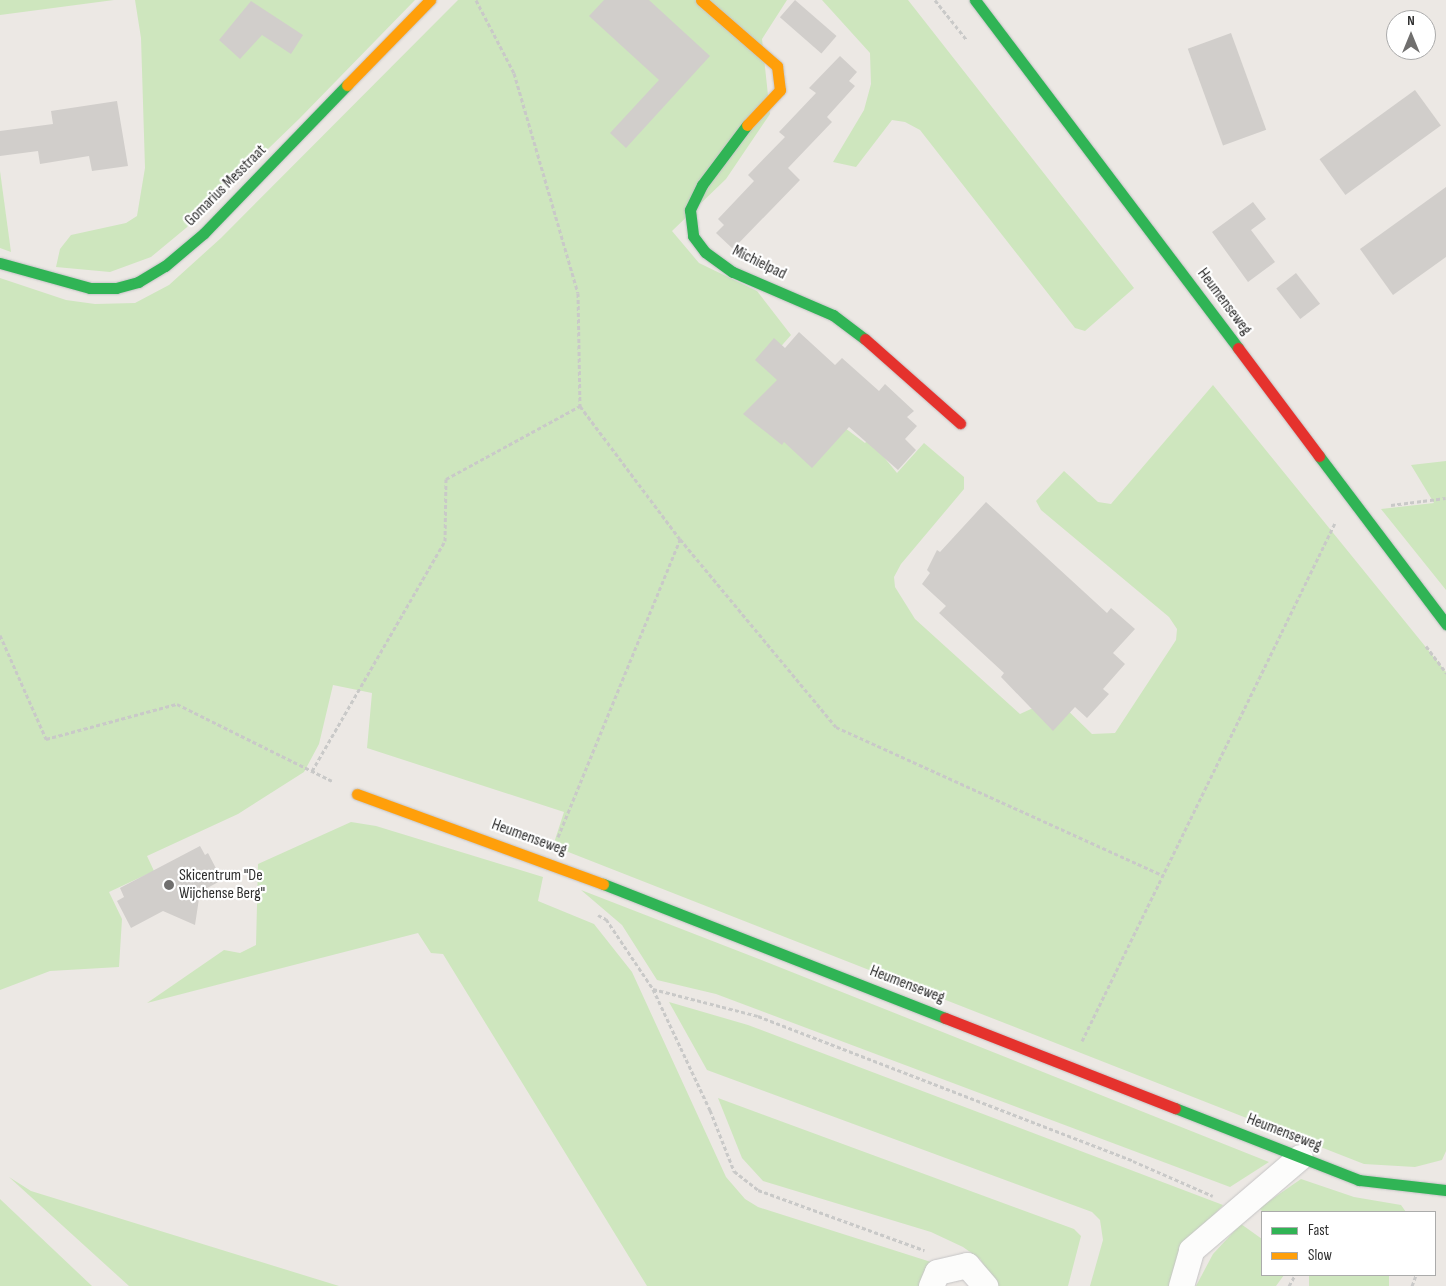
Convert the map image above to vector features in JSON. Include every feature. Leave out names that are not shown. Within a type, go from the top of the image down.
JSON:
[{"type":"street","name":"Gomarius Messtraat","points":[[0,263],[61,284],[90,288],[116,288],[138,282],[165,266],[204,233],[430,0]]},
{"type":"street","name":"Michielpad","points":[[701,0],[777,66],[780,90],[728,145],[702,185],[690,210],[693,236],[705,252],[733,272],[833,314],[897,364],[960,423]]},
{"type":"street","name":"Heumenseweg","points":[[975,0],[1446,624]]},
{"type":"street","name":"Heumenseweg","points":[[357,794],[548,862],[1359,1180],[1446,1190]]},
{"type":"street","points":[[1181,1286],[1190,1250],[1300,1157]]},
{"type":"street","points":[[931,1286],[937,1272],[967,1265],[985,1286]]},
{"type":"path","points":[[476,0],[514,73],[578,292],[580,406],[680,540],[836,727],[1163,875]]},
{"type":"path","points":[[312,771],[445,541],[446,479],[580,406]]},
{"type":"path","points":[[1384,506],[1446,498]]},
{"type":"path","points":[[1070,1066],[1335,523]]},
{"type":"path","points":[[0,634],[46,739],[177,704],[357,794]]},
{"type":"path","points":[[653,989],[710,1110],[734,1171],[758,1190],[967,1265]]},
{"type":"green space","points":[[0,0],[114,0],[0,15]]},
{"type":"green space","points":[[135,0],[415,0],[299,119],[186,228],[151,257],[110,272],[56,267],[60,249],[71,235],[126,223],[137,216],[145,168],[141,38]]},
{"type":"green space","points":[[458,0],[787,0],[762,39],[770,114],[726,179],[672,231],[699,263],[757,291],[791,335],[769,360],[825,413],[865,443],[869,439],[897,473],[924,443],[964,477],[964,489],[901,564],[894,577],[895,587],[915,619],[1020,714],[1055,698],[1092,734],[1115,733],[1176,640],[1177,629],[1169,617],[1041,510],[1036,501],[1064,471],[1098,502],[1111,504],[1213,385],[1446,672],[1446,1151],[1442,1160],[1415,1167],[1364,1164],[553,846],[564,812],[367,748],[372,693],[333,685],[319,744],[304,772],[238,814],[147,856],[154,871],[109,892],[122,919],[119,967],[50,971],[0,990],[0,278],[66,300],[95,304],[135,303],[169,285],[221,238]]},
{"type":"green space","points":[[822,0],[908,0],[1134,288],[1085,331],[1075,328],[920,130],[905,122],[892,120],[856,167],[833,162],[864,110],[871,84],[870,53]]},
{"type":"green space","points":[[0,171],[11,252],[0,248]]},
{"type":"green space","points":[[1446,461],[1446,590],[1381,509],[1434,503],[1411,465]]},
{"type":"green space","points":[[351,822],[376,826],[543,877],[538,901],[594,924],[632,972],[726,1177],[745,1199],[758,1207],[931,1262],[922,1286],[647,1286],[443,954],[431,953],[418,933],[147,1003],[224,950],[240,953],[256,945],[258,864]]},
{"type":"green space","points":[[581,890],[1269,1162],[1230,1187],[716,994],[657,980],[622,925]]},
{"type":"green space","points":[[669,1002],[748,1025],[1223,1205],[1200,1230],[1171,1286],[1090,1286],[1103,1240],[1100,1220],[1092,1212],[707,1070]]},
{"type":"green space","points":[[718,1098],[1074,1229],[1081,1236],[1068,1286],[997,1286],[980,1259],[963,1247],[931,1232],[763,1181],[742,1158]]},
{"type":"green space","points":[[9,1177],[31,1191],[339,1286],[129,1286]]},
{"type":"green space","points":[[1301,1179],[1354,1197],[1401,1205],[1405,1211],[1262,1211],[1259,1208]]},
{"type":"green space","points":[[0,1199],[92,1286],[0,1286]]},
{"type":"green space","points":[[1241,1224],[1261,1238],[1261,1276],[1283,1276],[1276,1286],[1196,1286],[1213,1254]]},
{"type":"green space","points":[[1309,1276],[1389,1276],[1389,1286],[1309,1286]]},
{"type":"building","points":[[604,0],[649,0],[710,56],[626,148],[610,133],[659,80],[589,16]]},
{"type":"building","points":[[795,0],[837,36],[821,53],[780,17]]},
{"type":"building","points":[[251,1],[303,35],[291,54],[262,35],[240,59],[219,40]]},
{"type":"building","points":[[1231,33],[1266,130],[1223,146],[1188,49]]},
{"type":"building","points":[[840,56],[857,72],[849,81],[855,86],[827,117],[832,122],[788,168],[800,180],[733,249],[716,233],[724,225],[718,219],[754,181],[748,175],[785,137],[779,132],[816,93],[809,88]]},
{"type":"building","points":[[1415,90],[1441,126],[1345,195],[1320,159]]},
{"type":"building","points":[[117,101],[128,166],[92,171],[89,156],[40,164],[38,151],[0,156],[0,131],[53,124],[51,111]]},
{"type":"building","points":[[1446,187],[1446,257],[1393,295],[1360,249]]},
{"type":"building","points":[[1253,202],[1266,219],[1251,230],[1275,262],[1248,282],[1212,232]]},
{"type":"building","points":[[1296,273],[1320,304],[1300,319],[1276,288]]},
{"type":"building","points":[[799,332],[835,365],[842,358],[879,391],[885,384],[914,411],[907,417],[917,426],[905,439],[916,450],[898,470],[849,427],[812,468],[784,442],[782,445],[743,414],[777,380],[755,360],[774,338],[785,348]]},
{"type":"building","points":[[986,502],[1107,613],[1111,608],[1135,629],[1113,653],[1125,664],[1103,689],[1109,694],[1087,718],[1075,707],[1053,731],[1001,677],[1004,673],[939,613],[946,606],[922,584],[930,573],[927,570],[937,550],[940,552]]},
{"type":"building","name":"Skicentrum \"De Wijchense Berg\"","points":[[200,846],[205,855],[208,853],[222,880],[200,892],[195,925],[163,911],[131,928],[117,901],[124,897],[120,888]]},
{"type":"traffic: fast","points":[[975,0],[1238,348]]},
{"type":"traffic: fast","points":[[0,263],[90,288],[116,288],[138,282],[165,266],[204,233],[347,85]]},
{"type":"traffic: fast","points":[[747,125],[702,185],[690,210],[693,236],[705,252],[733,272],[833,315],[865,339]]},
{"type":"traffic: fast","points":[[1319,456],[1446,624]]},
{"type":"traffic: fast","points":[[603,884],[945,1018]]},
{"type":"traffic: fast","points":[[1175,1108],[1359,1180],[1446,1190]]},
{"type":"traffic: slow","points":[[347,85],[430,0]]},
{"type":"traffic: slow","points":[[701,0],[777,66],[780,90],[747,125]]},
{"type":"traffic: slow","points":[[357,794],[603,884]]},
{"type":"traffic: jam","points":[[865,339],[960,423]]},
{"type":"traffic: jam","points":[[1238,348],[1319,456]]},
{"type":"traffic: jam","points":[[945,1018],[1175,1108]]},
{"type":"place","name":"Skicentrum \"De Wijchense Berg\"","points":[[169,885]]}]
